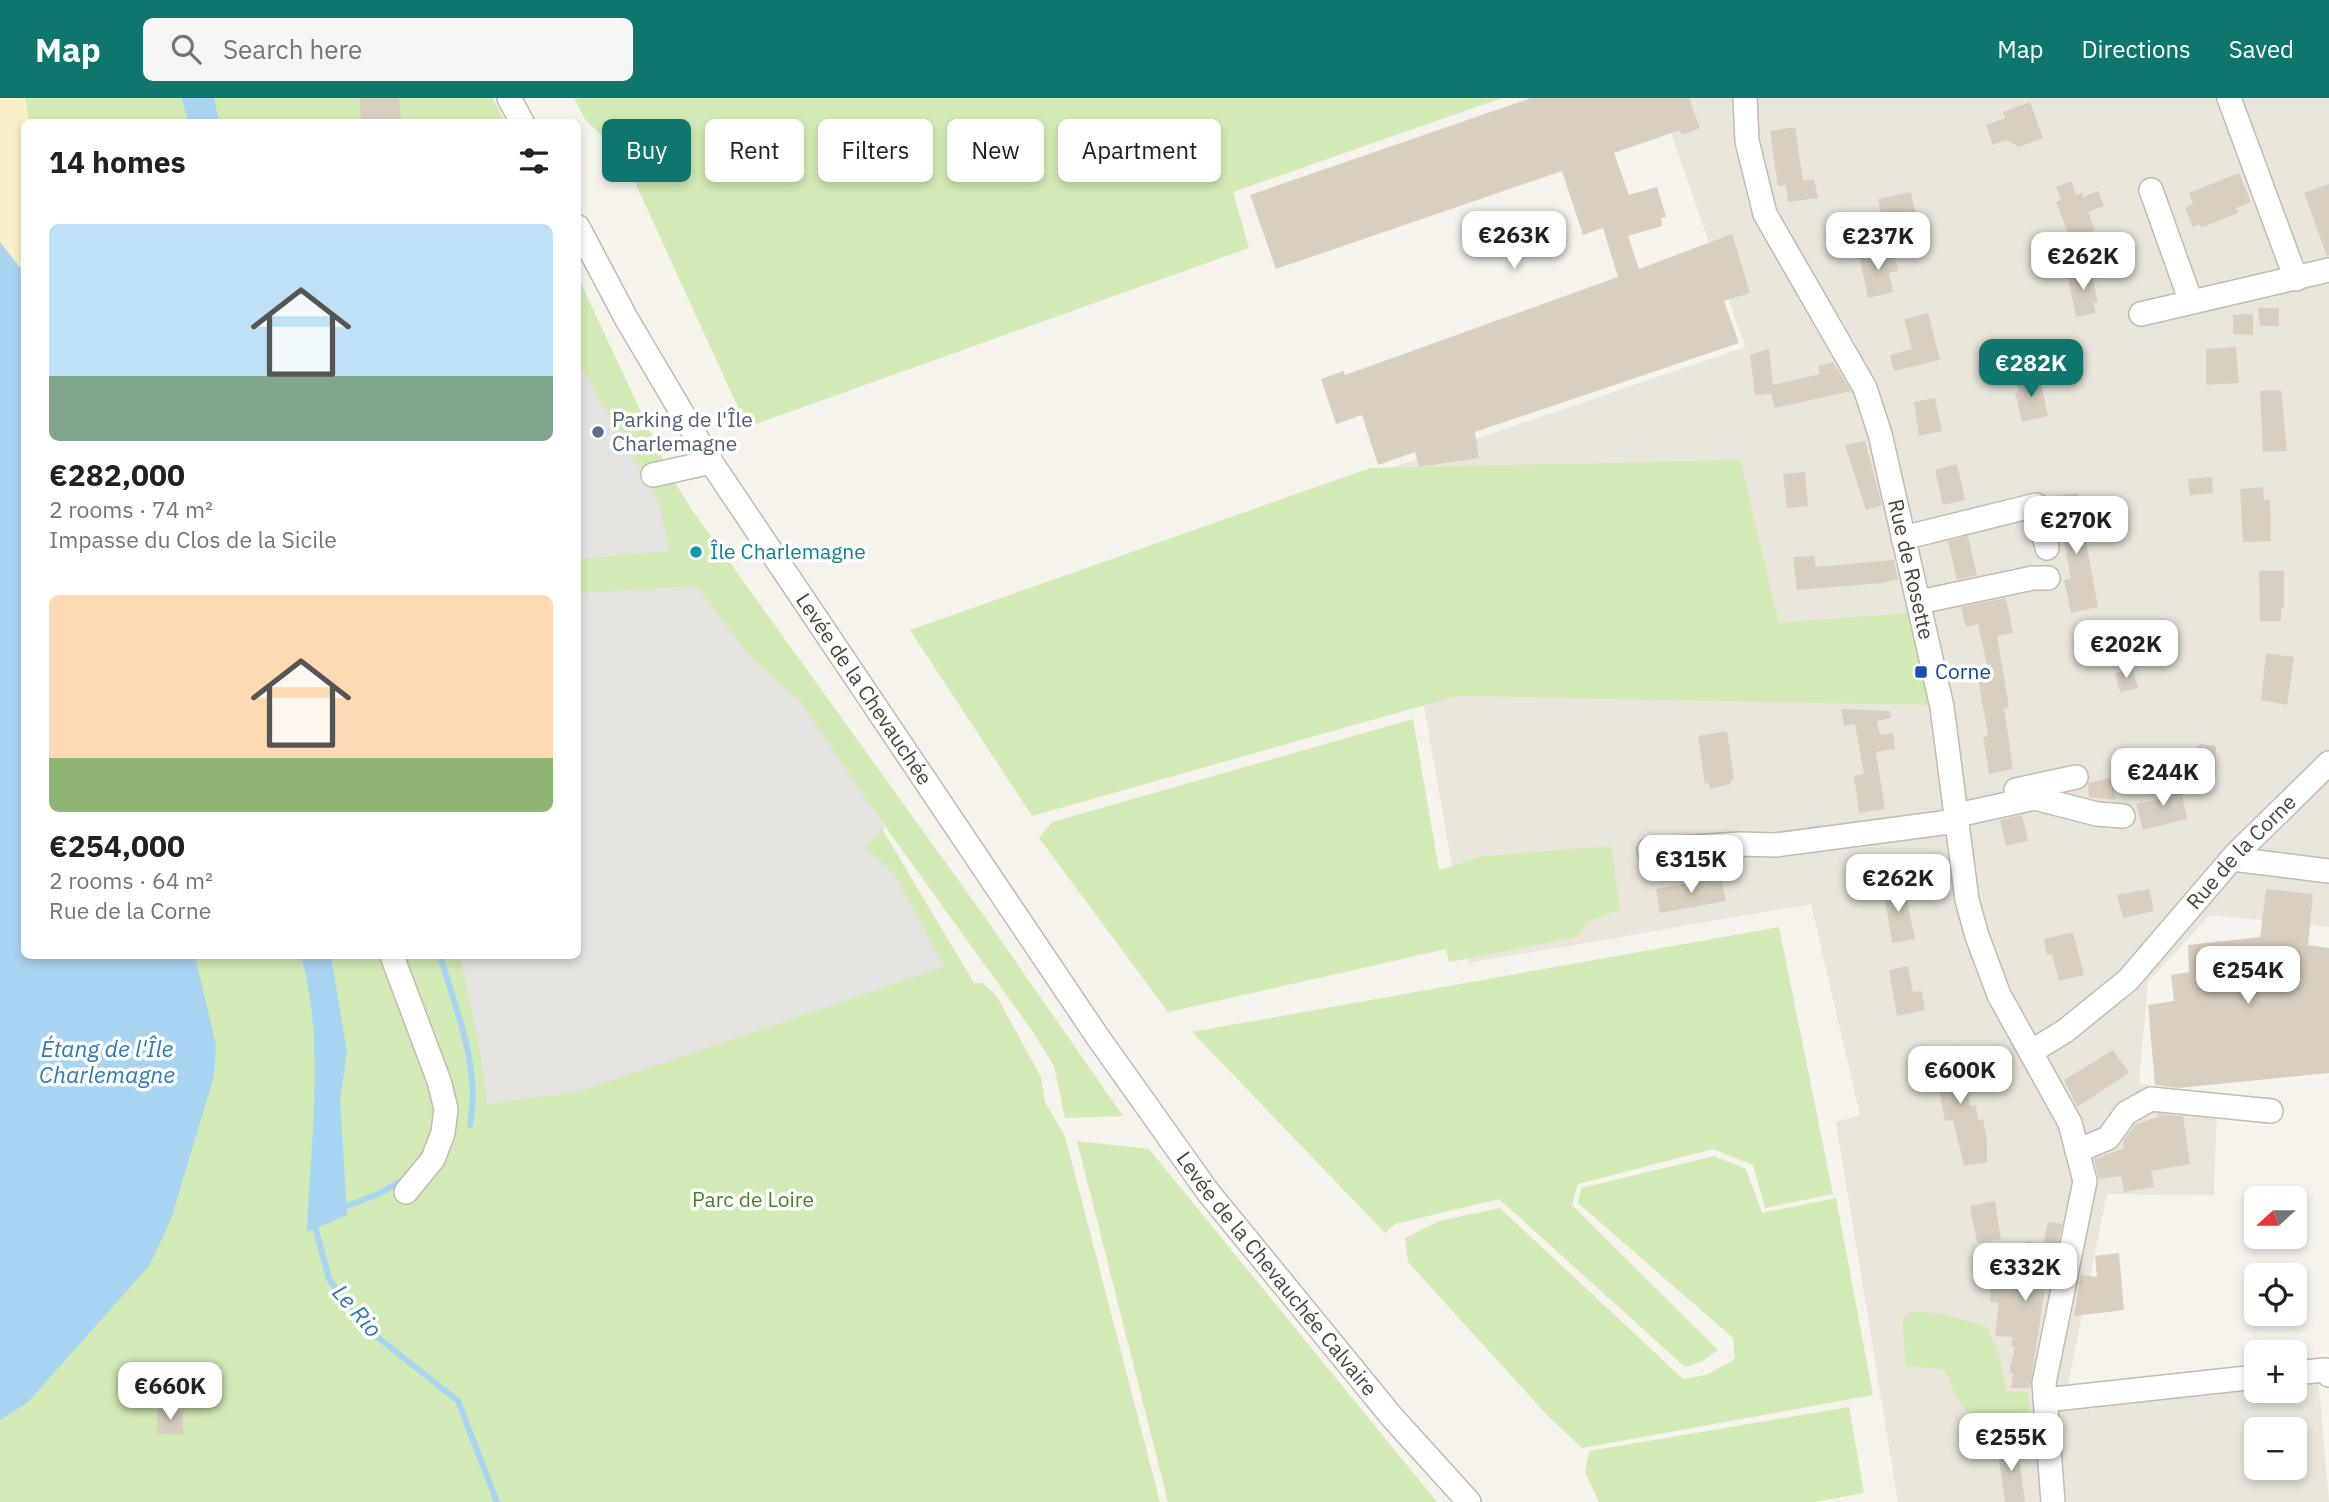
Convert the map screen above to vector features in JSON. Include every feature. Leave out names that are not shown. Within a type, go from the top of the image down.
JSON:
[{"type":"street","points":[[509,98],[520,119]]},
{"type":"street","name":"Rue de Rosette","points":[[1745,98],[1746,141],[1765,214],[1865,388],[1880,434],[1942,707],[1967,900],[1977,936],[1999,995],[2070,1123],[2085,1181],[2044,1382],[2053,1502]]},
{"type":"street","points":[[2230,98],[2297,278]]},
{"type":"street","points":[[2151,190],[2191,302]]},
{"type":"street","name":"Levée de la Chevauchée","points":[[581,233],[626,318],[711,462],[1097,1036]]},
{"type":"street","points":[[2141,314],[2329,270]]},
{"type":"street","points":[[653,475],[711,462]]},
{"type":"street","points":[[1903,538],[2036,505],[2047,548]]},
{"type":"street","points":[[1919,603],[2034,578],[2048,578]]},
{"type":"street","name":"Rue de la Corne","points":[[2031,1052],[2065,1031],[2128,980],[2232,859],[2329,763]]},
{"type":"street","points":[[1956,813],[2076,777]]},
{"type":"street","points":[[1649,850],[1739,844],[1776,845],[2035,798],[2097,814],[2123,816]]},
{"type":"street","points":[[2232,859],[2329,871]]},
{"type":"street","points":[[393,959],[439,1081],[446,1109],[443,1133],[433,1159],[406,1192]]},
{"type":"street","name":"Levée de la Chevauchée Calvaire","points":[[1097,1036],[1208,1192],[1392,1417],[1469,1502]]},
{"type":"street","points":[[2077,1150],[2108,1138],[2126,1113],[2151,1099],[2271,1111]]},
{"type":"street","points":[[2307,1372],[2325,1370],[2329,1375]]},
{"type":"street","points":[[2045,1400],[2244,1378]]},
{"type":"shaded area","points":[[1659,98],[2329,98],[2329,927],[2210,915],[2148,982],[2139,1083],[2217,1099],[2214,1195],[2107,1194],[2064,1404],[2244,1384],[2244,1403],[2307,1403],[2307,1377],[2318,1376],[2329,1502],[1898,1502],[1836,1122],[1860,1115],[1811,904],[1469,963],[1424,706],[1366,707],[1379,472],[1745,347]]},
{"type":"shaded area","name":"Parking de l'Île Charlemagne","points":[[581,366],[659,503],[670,551],[581,559]]},
{"type":"shaded area","points":[[697,586],[746,652],[800,701],[885,827],[865,847],[895,875],[944,967],[578,1092],[487,1104],[480,1050],[461,959],[581,959],[581,593]]},
{"type":"green space","name":"Parc de Loire","points":[[0,98],[493,98],[504,119],[21,119],[21,959],[581,959],[581,283],[671,476],[692,510],[982,913],[1123,1116],[1065,1118],[1054,1066],[1033,1032],[859,790],[974,983],[982,983],[996,995],[1041,1077],[1045,1102],[1065,1136],[1160,1502],[0,1502]]},
{"type":"green space","points":[[574,98],[1502,98],[1233,192],[1249,248],[747,427],[635,182],[691,182],[691,119],[602,119],[602,136],[586,121]]},
{"type":"green space","points":[[1740,460],[1779,623],[1907,613],[1929,705],[1457,696],[1032,816],[910,630],[1370,468]]},
{"type":"green space","points":[[1413,719],[1439,870],[1484,856],[1611,846],[1620,910],[1590,920],[1577,937],[1449,962],[1446,949],[1168,1012],[1039,838],[1052,822]]},
{"type":"green space","points":[[1779,927],[1833,1194],[1765,1208],[1753,1165],[1713,1149],[1578,1184],[1572,1205],[1718,1350],[1701,1362],[1685,1367],[1499,1199],[1395,1224],[1385,1233],[1192,1032]]},
{"type":"green space","points":[[1077,1141],[1149,1149],[1437,1502],[1168,1502]]},
{"type":"green space","points":[[1714,1156],[1746,1169],[1762,1213],[1836,1198],[1873,1395],[1582,1448],[1547,1415],[1408,1262],[1405,1238],[1439,1221],[1500,1208],[1683,1379],[1706,1375],[1735,1359],[1733,1338],[1578,1203],[1581,1188]]},
{"type":"green space","points":[[1913,1311],[1944,1314],[1987,1327],[2000,1358],[2007,1391],[2028,1392],[2030,1433],[1983,1433],[1958,1399],[1944,1370],[1906,1365],[1902,1318]]},
{"type":"green space","points":[[1849,1407],[1864,1493],[1814,1502],[1599,1502],[1585,1473],[1589,1451]]},
{"type":"sand","points":[[0,98],[25,98],[28,119],[21,119],[21,269],[0,242]]},
{"type":"water","points":[[182,98],[214,98],[218,119],[187,119]]},
{"type":"water","name":"Étang de l'Île Charlemagne","points":[[0,242],[21,269],[21,959],[196,959],[216,1045],[214,1076],[171,1219],[149,1266],[28,1402],[0,1420]]},
{"type":"water","points":[[302,959],[332,959],[347,1052],[340,1100],[347,1215],[307,1232],[315,1058],[309,989]]},
{"type":"building","points":[[360,98],[399,98],[401,119],[361,119]]},
{"type":"building","points":[[1531,98],[1689,98],[1700,128],[1682,135],[1680,130],[1614,153],[1629,195],[1657,187],[1666,217],[1661,218],[1662,226],[1628,236],[1639,269],[1732,234],[1750,293],[1724,301],[1739,343],[1475,432],[1479,458],[1419,467],[1415,452],[1378,465],[1362,415],[1336,424],[1321,379],[1344,371],[1345,375],[1618,277],[1603,228],[1583,235],[1562,171],[1276,269],[1250,195]]},
{"type":"building","points":[[2030,102],[2043,138],[2019,147],[2006,140],[1993,145],[1986,125],[2005,118],[2003,112]]},
{"type":"building","points":[[1795,127],[1803,181],[1814,179],[1818,198],[1788,202],[1786,185],[1778,186],[1770,131]]},
{"type":"building","points":[[2239,173],[2251,202],[2236,208],[2238,213],[2201,228],[2200,224],[2193,227],[2185,208],[2193,204],[2189,193]]},
{"type":"building","points":[[2071,181],[2076,195],[2082,193],[2083,197],[2098,191],[2104,206],[2088,212],[2095,230],[2070,239],[2056,202],[2061,200],[2056,187]]},
{"type":"building","points":[[2329,184],[2329,255],[2327,256],[2304,193]]},
{"type":"building","points":[[1911,192],[1915,212],[1882,219],[1878,199]]},
{"type":"building","points":[[1893,248],[1898,271],[1889,273],[1893,292],[1868,298],[1859,255]]},
{"type":"building","points":[[2090,268],[2098,302],[2093,303],[2096,313],[2076,317],[2067,273]]},
{"type":"building","points":[[2258,308],[2279,308],[2279,326],[2260,326]]},
{"type":"building","points":[[1928,313],[1940,360],[1894,371],[1890,355],[1912,349],[1904,319]]},
{"type":"building","points":[[2253,314],[2253,335],[2233,334],[2233,315]]},
{"type":"building","points":[[2236,347],[2239,383],[2206,385],[2206,349]]},
{"type":"building","points":[[1769,349],[1773,385],[1820,374],[1818,366],[1833,362],[1851,391],[1775,408],[1771,394],[1755,395],[1750,355]]},
{"type":"building","points":[[2039,375],[2048,416],[2022,422],[2015,392],[2019,391],[2016,380]]},
{"type":"building","points":[[2281,390],[2287,451],[2263,452],[2260,391]]},
{"type":"building","points":[[1935,398],[1942,431],[1919,436],[1914,402]]},
{"type":"building","points":[[1865,441],[1882,505],[1866,510],[1845,445]]},
{"type":"building","points":[[1957,464],[1965,500],[1943,505],[1935,470]]},
{"type":"building","points":[[1805,472],[1808,506],[1787,508],[1783,474]]},
{"type":"building","points":[[2212,477],[2213,493],[2190,495],[2188,479]]},
{"type":"building","points":[[2263,487],[2264,500],[2270,500],[2271,541],[2243,542],[2240,489]]},
{"type":"building","points":[[2077,493],[2098,607],[2071,613],[2064,580],[2071,579],[2056,496]]},
{"type":"building","points":[[1968,536],[1977,575],[1957,580],[1948,541]]},
{"type":"building","points":[[1814,556],[1816,567],[1894,560],[1898,579],[1882,583],[1797,590],[1793,557]]},
{"type":"building","points":[[2259,571],[2284,571],[2284,608],[2281,608],[2281,621],[2260,621]]},
{"type":"building","points":[[2006,598],[2013,633],[1997,636],[2009,707],[2004,708],[2013,769],[1989,774],[1983,737],[1988,736],[1976,666],[1987,665],[1978,624],[1966,627],[1961,607]]},
{"type":"building","points":[[2266,653],[2294,657],[2287,705],[2261,700]]},
{"type":"building","points":[[2133,669],[2138,688],[2120,692],[2115,673]]},
{"type":"building","points":[[1841,709],[1890,711],[1891,718],[1877,721],[1880,735],[1893,733],[1895,749],[1876,752],[1885,809],[1859,813],[1854,776],[1864,774],[1855,724],[1844,726]]},
{"type":"building","points":[[1727,731],[1734,779],[1731,784],[1710,789],[1709,783],[1705,784],[1698,736]]},
{"type":"building","points":[[2201,744],[2216,746],[2216,776],[2207,784],[2185,757]]},
{"type":"building","points":[[2111,778],[2116,800],[2089,797],[2088,783]]},
{"type":"building","points":[[2179,782],[2187,819],[2143,830],[2136,804],[2161,799],[2159,786]]},
{"type":"building","points":[[2022,815],[2028,841],[2006,846],[2000,820]]},
{"type":"building","points":[[1721,877],[1726,901],[1660,913],[1656,889]]},
{"type":"building","points":[[1903,884],[1915,939],[1892,943],[1883,887]]},
{"type":"building","points":[[2149,889],[2154,911],[2123,918],[2117,895]]},
{"type":"building","points":[[2266,889],[2313,894],[2308,945],[2329,948],[2329,1073],[2178,1088],[2155,1085],[2148,1005],[2174,1001],[2171,975],[2189,972],[2188,945],[2260,937]]},
{"type":"building","points":[[2073,932],[2084,975],[2059,981],[2052,954],[2047,955],[2044,939]]},
{"type":"building","points":[[1908,966],[1913,992],[1922,991],[1925,1010],[1897,1016],[1889,970]]},
{"type":"building","points":[[1958,1045],[1970,1106],[1976,1105],[1978,1120],[1983,1119],[1987,1141],[1987,1162],[1964,1166],[1953,1120],[1945,1121],[1932,1050]]},
{"type":"building","points":[[2113,1050],[2129,1073],[2077,1107],[2064,1080]]},
{"type":"building","points":[[2157,1114],[2183,1116],[2190,1164],[2151,1171],[2154,1187],[2124,1192],[2121,1176],[2099,1179],[2094,1159],[2124,1148],[2123,1141],[2136,1124],[2158,1117]]},
{"type":"building","points":[[1995,1201],[2001,1239],[1977,1243],[1970,1206]]},
{"type":"building","points":[[2048,1222],[2062,1224],[2050,1283],[2046,1281],[2030,1388],[2011,1388],[2013,1373],[2009,1373],[2015,1347],[2011,1346],[2013,1337],[1995,1336],[1999,1303],[1990,1302],[1993,1268],[2023,1272],[2027,1241],[2043,1245]]},
{"type":"building","points":[[2119,1253],[2124,1310],[2074,1316],[2081,1275],[2097,1277],[2095,1256]]},
{"type":"building","points":[[157,1409],[183,1410],[183,1435],[157,1434]]},
{"type":"building","points":[[2017,1444],[2025,1502],[2005,1502],[1997,1446]]},
{"type":"waterway","points":[[441,959],[470,1061],[473,1104],[470,1125]]},
{"type":"waterway","points":[[339,1209],[381,1193],[405,1178]]},
{"type":"waterway","name":"Le Rio","points":[[314,1222],[329,1279],[366,1328],[458,1401],[497,1502]]},
{"type":"place","name":"Parking de l'Île Charlemagne","points":[[598,432]]},
{"type":"place","name":"Île Charlemagne","points":[[696,552]]},
{"type":"place","name":"Corne","points":[[1921,672]]}]
